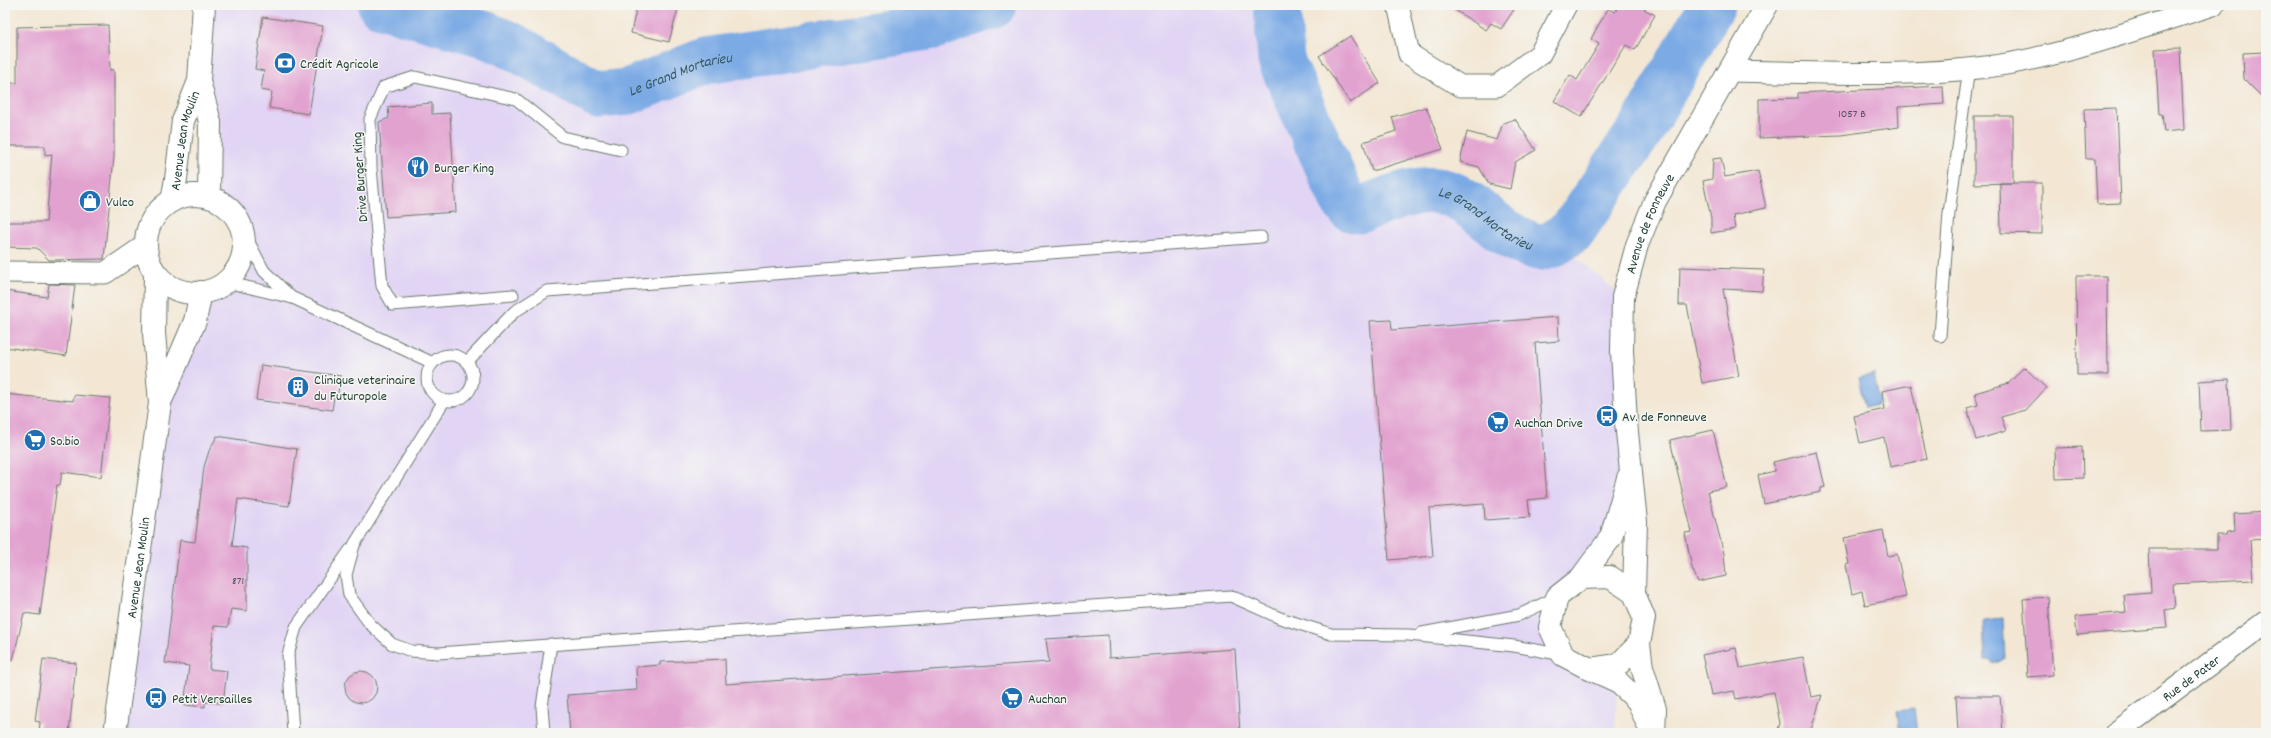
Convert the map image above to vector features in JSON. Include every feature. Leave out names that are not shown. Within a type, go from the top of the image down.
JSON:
[{"type":"street","name":"Avenue Jean Moulin","points":[[172,201],[183,121],[199,81],[204,5]]},
{"type":"street","points":[[1398,5],[1409,54],[1460,86],[1497,86],[1540,54],[1566,5]]},
{"type":"street","name":"Avenue de Fonneuve","points":[[1652,733],[1655,709],[1642,667],[1639,644],[1644,618],[1634,593],[1636,522],[1626,422],[1622,351],[1623,297],[1637,246],[1655,201],[1767,5]]},
{"type":"street","points":[[1730,71],[1899,72],[1987,67],[2058,53],[2213,5]]},
{"type":"street","name":"Avenue Jean Moulin","points":[[199,81],[210,122],[208,196]]},
{"type":"street","points":[[196,195],[208,196],[228,207],[241,226],[244,236],[243,253],[238,268],[226,282],[214,289],[201,292],[188,292],[176,289],[155,273],[148,260],[146,245],[147,232],[153,219],[161,209],[172,201],[196,195]]},
{"type":"street","points":[[5,272],[105,273],[146,245]]},
{"type":"street","name":"Avenue Jean Moulin","points":[[115,733],[160,402],[154,333],[155,273]]},
{"type":"street","name":"Avenue Jean Moulin","points":[[160,402],[195,321],[201,292]]},
{"type":"street","name":"Avenue de Fonneuve","points":[[1558,597],[1581,578],[1611,537],[1631,468]]},
{"type":"street","points":[[1581,578],[1610,577],[1634,593]]},
{"type":"street","points":[[1558,597],[1550,627],[1562,655]]},
{"type":"street","name":"Rue de Pater","points":[[2116,733],[2266,622]]},
{"type":"street","points":[[1590,669],[1618,665],[1639,644]]},
{"type":"street","name":"Avenue de Fonneuve","points":[[1562,655],[1618,681],[1638,701],[1652,733]]},
{"type":"lane","points":[[1940,336],[1949,213],[1969,68]]},
{"type":"lane","name":"Drive Burger King","points":[[513,295],[393,305],[382,286],[371,168],[370,119],[384,87],[415,77],[516,99],[563,136],[622,150]]},
{"type":"lane","points":[[241,226],[264,270],[293,298]]},
{"type":"lane","points":[[467,362],[514,312],[547,291],[1261,237]]},
{"type":"lane","points":[[226,282],[293,298],[433,363]]},
{"type":"lane","points":[[453,355],[467,362],[473,375],[471,390],[459,400],[444,400],[436,397],[428,384],[427,376],[433,363],[439,358],[453,355]]},
{"type":"lane","points":[[293,733],[288,655],[296,627],[354,545],[444,400]]},
{"type":"lane","points":[[354,545],[346,575],[349,595],[370,624],[392,644],[411,651],[438,653],[1231,596],[1280,618],[1331,634],[1409,635],[1514,646],[1562,655]]},
{"type":"lane","points":[[1409,635],[1519,616],[1558,597]]},
{"type":"lane","points":[[544,733],[542,707],[551,644]]},
{"type":"shaded area","points":[[204,5],[381,5],[484,34],[515,47],[598,95],[627,92],[705,61],[934,26],[994,5],[1277,5],[1281,60],[1342,197],[1350,207],[1359,210],[1422,190],[1452,194],[1468,203],[1487,219],[1518,240],[1540,247],[1558,242],[1623,297],[1631,468],[1617,514],[1557,597],[1563,655],[1617,681],[1615,730],[1608,733],[115,733],[160,403],[208,291],[221,286],[233,275],[238,268],[243,253],[244,236],[233,213],[221,202],[209,196]]},
{"type":"water","points":[[1609,135],[1620,142],[1605,168],[1593,161]]},
{"type":"water","points":[[1874,374],[1880,404],[1865,408],[1858,378]]},
{"type":"water","points":[[2003,619],[2005,659],[1994,664],[1989,660],[1985,660],[1983,621]]},
{"type":"water","points":[[1914,709],[1917,733],[1900,733],[1897,711]]},
{"type":"building","points":[[637,5],[679,5],[669,42],[631,33]]},
{"type":"building","points":[[1447,5],[1517,5],[1501,29],[1491,23],[1486,30]]},
{"type":"building","points":[[1619,5],[1637,5],[1655,15],[1635,50],[1626,45],[1581,117],[1554,101],[1570,75],[1577,80],[1599,44],[1591,39],[1598,26],[1608,9],[1615,12]]},
{"type":"building","points":[[263,17],[323,26],[309,114],[269,108],[272,92],[261,90],[264,71],[255,69]]},
{"type":"building","points":[[108,25],[110,70],[114,70],[114,157],[104,259],[49,260],[37,248],[5,247],[5,222],[46,222],[52,154],[45,155],[45,146],[5,146],[5,83],[17,83],[17,27]]},
{"type":"building","points":[[1350,36],[1380,83],[1350,103],[1319,56]]},
{"type":"building","points":[[2180,48],[2184,130],[2164,132],[2162,114],[2159,114],[2155,49]]},
{"type":"building","points":[[2266,52],[2266,101],[2244,79],[2243,53]]},
{"type":"building","points":[[1943,86],[1944,104],[1898,107],[1899,127],[1841,135],[1759,138],[1759,99],[1798,98],[1798,93]]},
{"type":"building","name":"Burger King","points":[[432,103],[432,114],[450,113],[456,212],[386,217],[379,122],[389,118],[388,107]]},
{"type":"building","points":[[1426,107],[1443,149],[1372,171],[1363,142],[1396,131],[1392,117]]},
{"type":"building","points":[[2117,108],[2121,203],[2097,204],[2095,159],[2086,159],[2084,109]]},
{"type":"building","points":[[1974,116],[2013,116],[2013,183],[1974,184]]},
{"type":"building","points":[[1515,119],[1536,150],[1515,162],[1510,189],[1489,184],[1479,167],[1460,162],[1467,132],[1497,140],[1503,123]]},
{"type":"building","points":[[1721,158],[1725,177],[1758,171],[1766,208],[1733,215],[1735,229],[1711,233],[1711,218],[1703,181],[1712,179],[1713,159]]},
{"type":"building","points":[[2000,183],[2042,183],[2042,234],[2001,233]]},
{"type":"building","points":[[1680,267],[1764,270],[1762,291],[1723,289],[1739,376],[1702,383],[1687,305],[1679,305]]},
{"type":"building","points":[[2076,276],[2107,276],[2108,375],[2077,375]]},
{"type":"building","points":[[49,284],[75,285],[66,356],[5,347],[5,291],[47,297]]},
{"type":"building","points":[[1558,317],[1559,341],[1535,343],[1547,498],[1528,500],[1530,517],[1485,520],[1484,504],[1429,508],[1433,556],[1389,560],[1370,321],[1391,320],[1392,330]]},
{"type":"building","name":"Clinique veterinaire du Futuropole","points":[[261,365],[341,376],[337,398],[334,397],[332,410],[256,400]]},
{"type":"building","points":[[2024,367],[2046,388],[2026,410],[2001,417],[2006,431],[1976,440],[1967,408],[1978,405],[1975,393],[2009,383]]},
{"type":"building","points":[[2229,379],[2231,430],[2201,431],[2199,381]]},
{"type":"building","points":[[1911,385],[1927,459],[1890,467],[1884,437],[1860,443],[1854,416],[1885,409],[1882,391]]},
{"type":"building","points":[[5,394],[73,401],[74,395],[110,398],[101,477],[62,472],[60,485],[57,485],[40,615],[24,613],[13,660],[5,659]]},
{"type":"building","points":[[1713,430],[1727,487],[1708,491],[1724,554],[1726,576],[1698,582],[1692,568],[1685,533],[1692,532],[1670,440]]},
{"type":"building","points":[[217,436],[297,449],[289,506],[238,499],[232,546],[247,548],[247,611],[231,609],[228,627],[214,626],[209,669],[227,671],[223,703],[205,702],[205,707],[184,705],[189,666],[165,663],[180,540],[195,542],[204,467],[209,451]]},
{"type":"building","points":[[2082,447],[2083,478],[2056,479],[2055,448]]},
{"type":"building","points":[[1817,452],[1825,487],[1821,488],[1821,492],[1764,504],[1758,475],[1775,471],[1773,462]]},
{"type":"building","points":[[2266,512],[2266,539],[2250,540],[2253,580],[2173,584],[2175,608],[2165,610],[2167,628],[2077,635],[2075,617],[2126,612],[2124,595],[2151,593],[2149,549],[2217,549],[2217,535],[2226,535],[2227,532],[2235,531],[2234,514]]},
{"type":"building","points":[[1883,530],[1888,556],[1897,554],[1906,597],[1865,605],[1862,591],[1852,594],[1846,565],[1849,564],[1844,538]]},
{"type":"building","points":[[2048,597],[2053,675],[2028,677],[2023,599]]},
{"type":"building","name":"Auchan","points":[[1108,635],[1109,658],[1235,649],[1240,733],[570,733],[567,695],[637,690],[636,667],[660,665],[660,662],[725,659],[726,684],[1049,662],[1046,639]]},
{"type":"building","points":[[1736,648],[1740,668],[1803,657],[1811,697],[1822,695],[1810,733],[1777,733],[1780,723],[1774,692],[1736,699],[1734,691],[1711,695],[1702,655]]},
{"type":"building","points":[[43,659],[76,663],[69,733],[39,733],[40,722],[35,721]]},
{"type":"building","points":[[358,671],[364,671],[374,678],[377,687],[376,693],[370,700],[364,703],[358,703],[348,696],[345,690],[345,684],[352,674]]},
{"type":"building","points":[[1956,696],[2000,696],[2003,733],[1958,733]]},
{"type":"waterway","name":"Le Grand Mortarieu","points":[[381,5],[484,34],[515,47],[598,95],[627,92],[705,61],[934,26],[993,5]]},
{"type":"waterway","name":"Le Grand Mortarieu","points":[[1277,5],[1281,60],[1342,198],[1350,208],[1359,210],[1397,196],[1418,191],[1438,191],[1461,199],[1504,231],[1528,244],[1540,247],[1553,244],[1572,231],[1642,128],[1712,5]]},
{"type":"place","name":"Crédit Agricole","points":[[285,63]]},
{"type":"place","name":"Burger King","points":[[418,167]]},
{"type":"place","name":"Vulco","points":[[90,201]]},
{"type":"place","name":"Clinique veterinaire du Futuropole","points":[[298,387]]},
{"type":"place","name":"Av. de Fonneuve","points":[[1607,416]]},
{"type":"place","name":"Auchan Drive","points":[[1498,422]]},
{"type":"place","name":"So.bio","points":[[35,440]]},
{"type":"place","name":"Petit Versailles","points":[[156,698]]},
{"type":"place","name":"Auchan","points":[[1012,698]]}]
